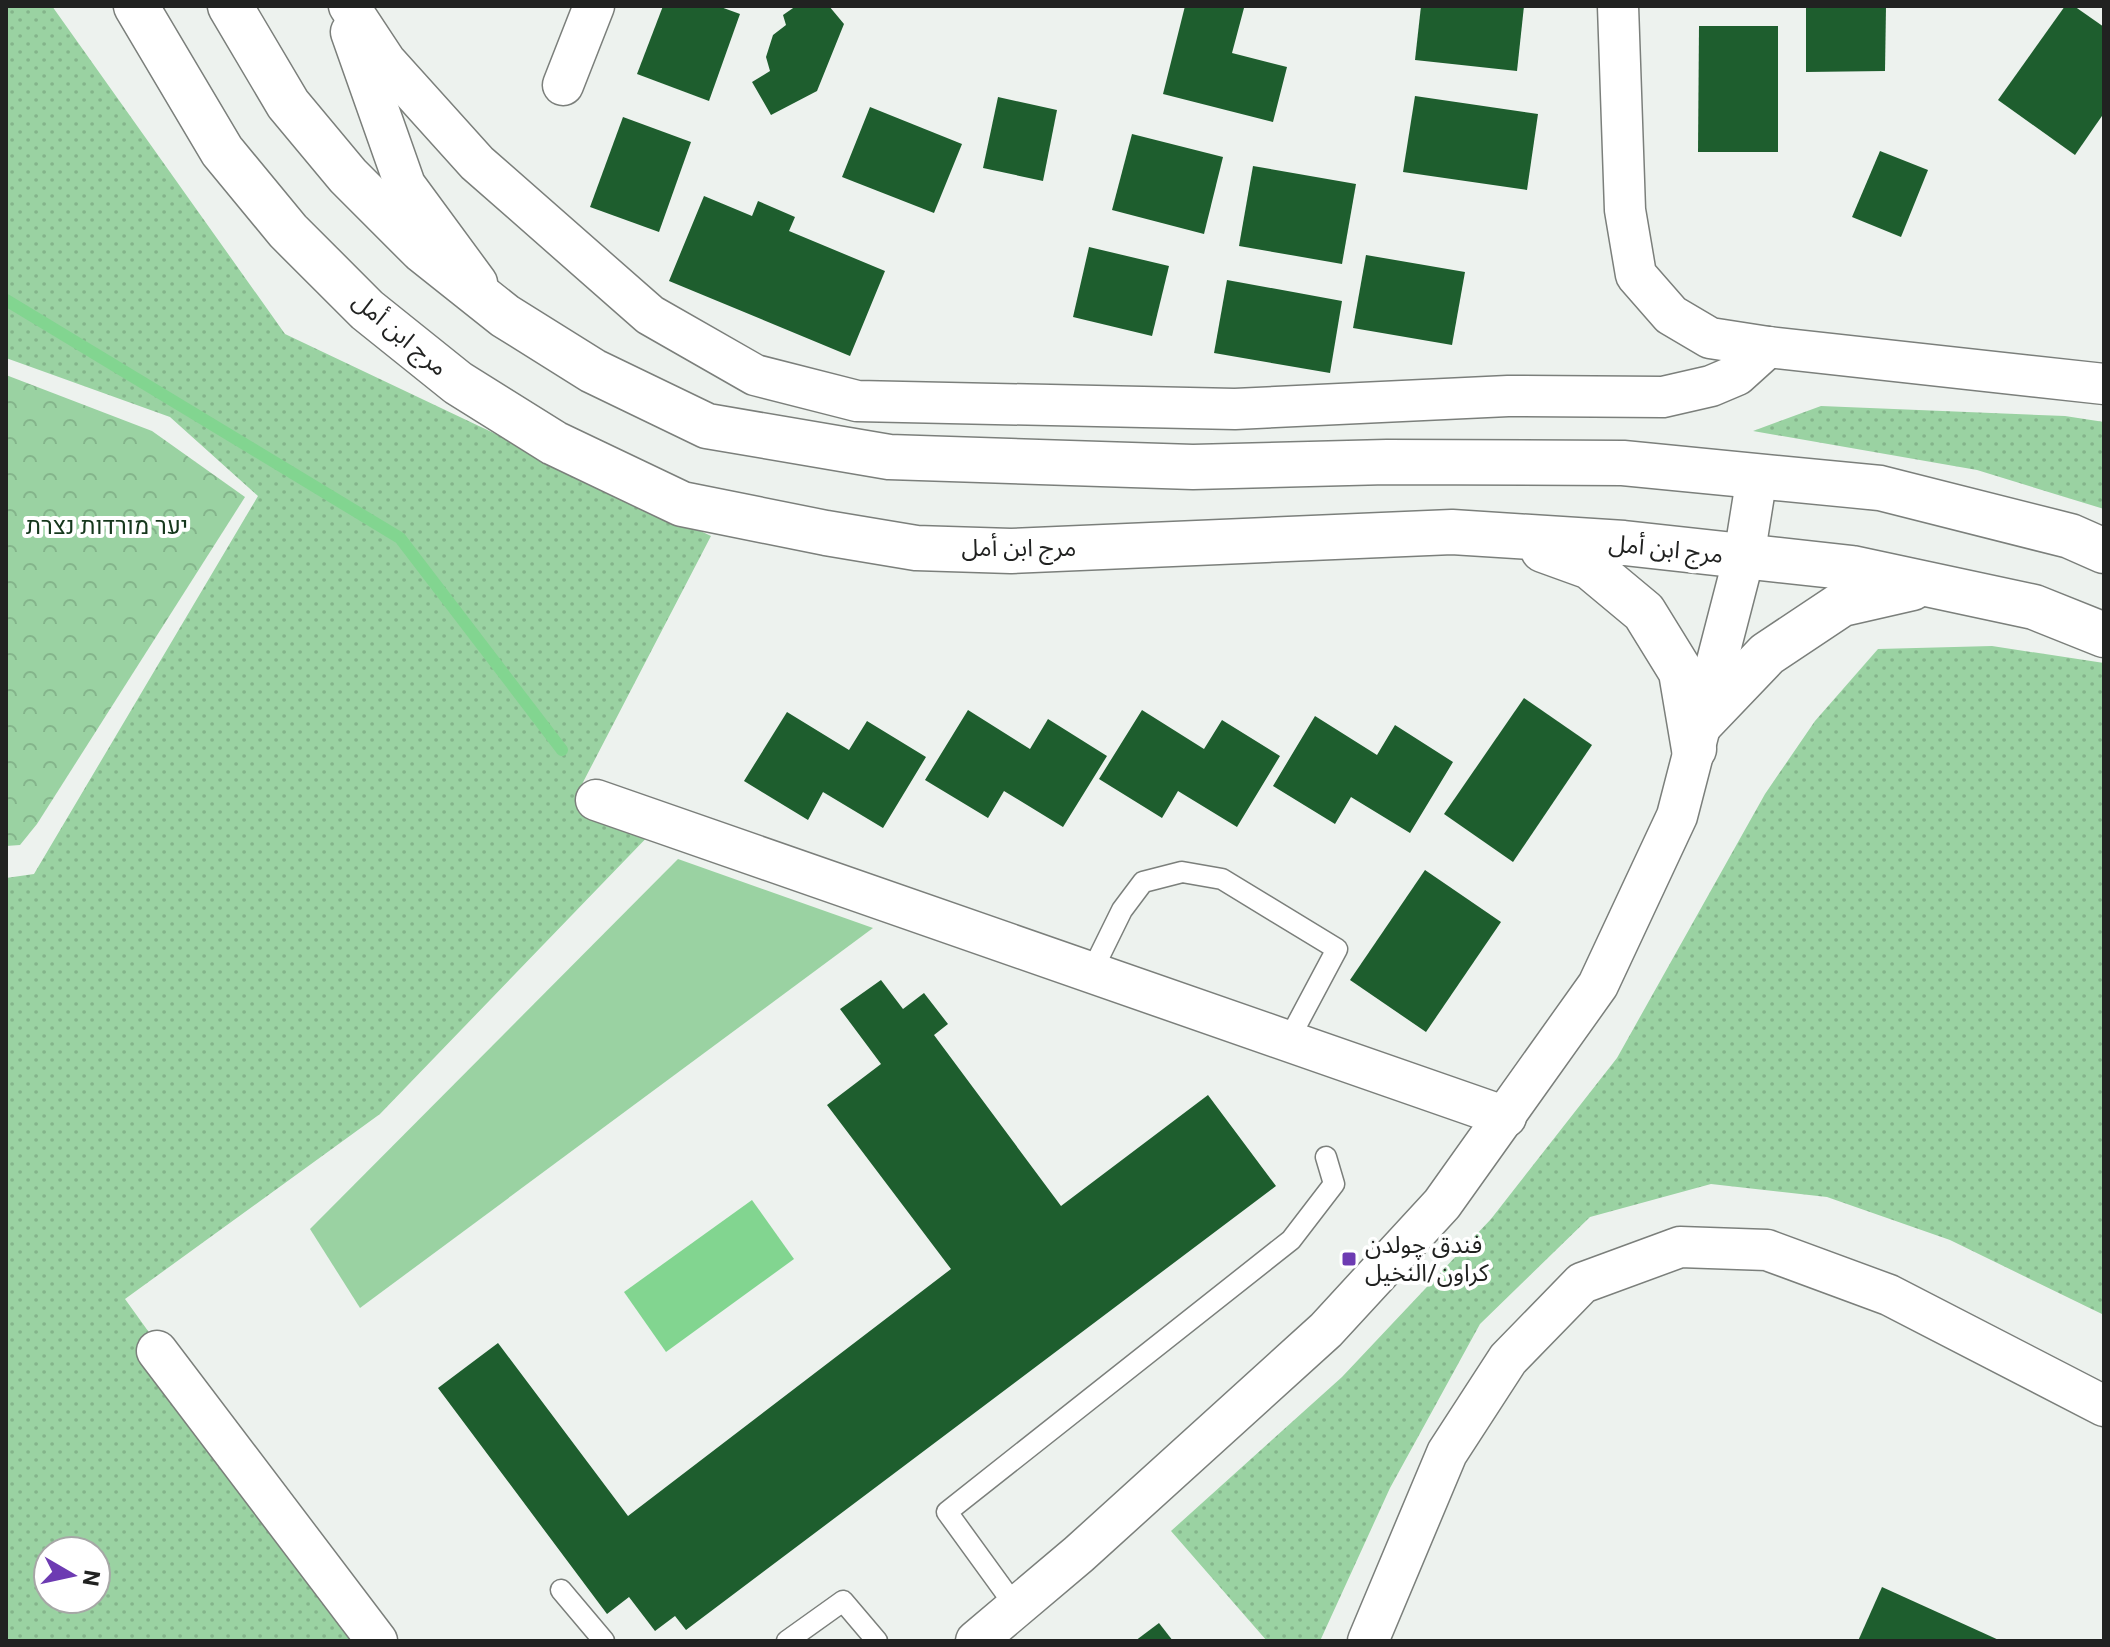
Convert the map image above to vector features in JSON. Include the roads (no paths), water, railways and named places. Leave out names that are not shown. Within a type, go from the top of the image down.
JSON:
[{"type":"street","name":"مرج ابن أمل","points":[[136,6],[222,151],[288,231],[367,310],[458,383],[554,443],[682,504],[916,548],[1011,551],[1452,532],[1624,543],[1852,568],[2034,607],[2104,635]]},
{"type":"street","points":[[230,6],[288,104],[348,176],[422,250],[497,310],[593,371],[707,426],[889,457],[1193,467],[1387,462],[1623,463],[1880,488],[2070,536],[2104,551]]},
{"type":"street","points":[[342,6],[405,185],[497,310]]},
{"type":"street","points":[[349,6],[386,62],[477,163],[650,315],[755,375],[857,401],[1235,409],[1508,396],[1663,397],[1711,386],[1737,375],[1768,347]]},
{"type":"street","points":[[563,85],[594,6]]},
{"type":"street","points":[[1618,6],[1625,210],[1636,275],[1671,315],[1710,338],[2104,384]]},
{"type":"street","points":[[976,1641],[1079,1554],[1326,1330],[1442,1204],[1598,985],[1677,816],[1744,557],[1757,476]]},
{"type":"street","points":[[1499,535],[1590,567],[1644,612],[1681,672],[1698,736]]},
{"type":"street","points":[[1698,736],[1767,654],[1842,604],[1927,585]]},
{"type":"street","points":[[596,800],[1506,1117]]},
{"type":"street","points":[[1368,1641],[1447,1453],[1508,1359],[1582,1283],[1680,1247],[1767,1250],[1889,1295],[2104,1406]]},
{"type":"street","points":[[157,1351],[377,1641]]},
{"type":"lane","points":[[1091,973],[1122,910],[1143,882],[1182,872],[1222,879],[1337,949],[1288,1041]]},
{"type":"lane","points":[[1016,1607],[947,1512],[1291,1240],[1334,1184],[1326,1157]]},
{"type":"lane","points":[[561,1590],[604,1641]]},
{"type":"lane","points":[[787,1641],[843,1601],[877,1641]]},
{"type":"waterway","points":[[6,300],[400,538],[562,750]]},
{"type":"place","name":"فندق چولدن كراون/النخيل","points":[[1349,1259]]},
{"type":"park label","name":"יער מורדות נצרת","points":[[107,526]]}]
